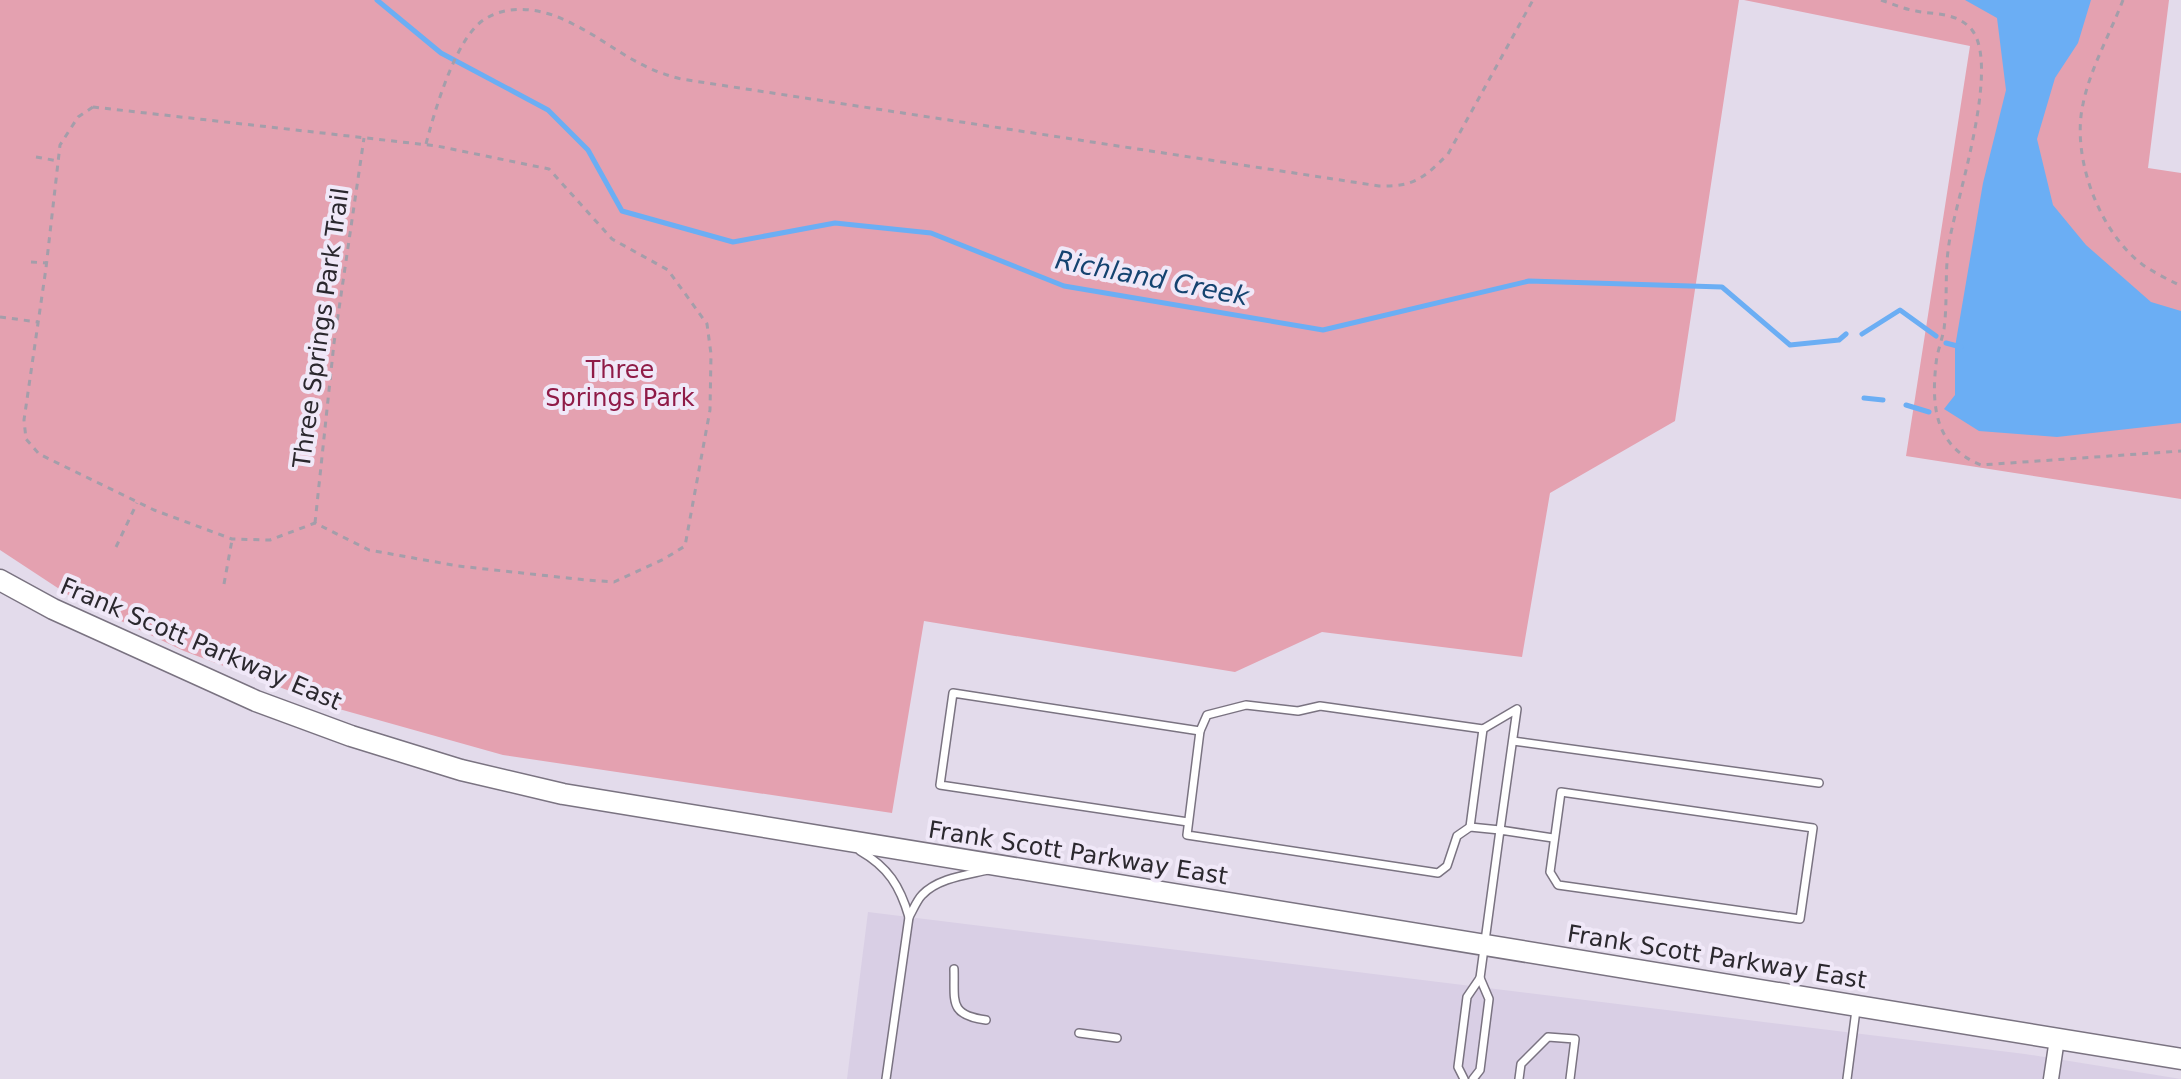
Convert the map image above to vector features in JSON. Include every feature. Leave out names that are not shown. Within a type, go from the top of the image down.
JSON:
[{"type":"main road","name":"Frank Scott Parkway East","points":[[0,580],[53,609],[241,694],[351,736],[461,770],[563,794],[2181,1059]]},
{"type":"street","points":[[2051,1079],[2057,1039]]},
{"type":"lane","points":[[1188,822],[940,785],[953,693],[1200,731]]},
{"type":"lane","points":[[1464,1079],[1458,1067],[1467,997],[1480,978],[1485,946],[1500,830],[1517,709],[1483,729],[1320,706],[1298,711],[1246,705],[1207,715],[1200,731],[1187,835],[1438,873],[1447,866],[1457,836],[1470,827],[1500,830],[1553,838]]},
{"type":"lane","points":[[1470,827],[1483,729]]},
{"type":"lane","points":[[1513,741],[1819,783]]},
{"type":"lane","points":[[1561,792],[1813,828],[1800,919],[1558,885],[1550,872],[1553,838],[1561,792]]},
{"type":"lane","points":[[844,841],[879,861],[902,893],[909,917]]},
{"type":"lane","points":[[886,1079],[909,917],[922,894],[935,886],[949,879],[1002,867]]},
{"type":"lane","points":[[954,969],[955,1006],[960,1013],[971,1018],[986,1020]]},
{"type":"lane","points":[[1473,1079],[1480,1070],[1489,999],[1480,978]]},
{"type":"lane","points":[[1847,1079],[1856,1006]]},
{"type":"lane","points":[[1079,1033],[1117,1038]]},
{"type":"lane","points":[[1519,1079],[1521,1064],[1548,1037],[1575,1039],[1570,1079]]},
{"type":"path","points":[[426,144],[437,100],[462,46],[484,19],[511,10],[529,9],[550,13],[576,25],[633,63],[681,79],[1398,187],[1428,175],[1448,154],[1533,0]]},
{"type":"path","points":[[1881,0],[1915,11],[1959,19],[1971,29],[1979,43],[1977,115],[1950,239],[1944,327],[1936,364],[1937,418],[1945,438],[1958,453],[1981,465],[2181,451]]},
{"type":"path","points":[[2123,0],[2083,103],[2079,132],[2087,178],[2093,197],[2126,248],[2143,264],[2181,286]]},
{"type":"path","points":[[93,107],[426,144],[549,169],[612,239],[668,270],[707,324],[711,354],[710,410],[685,546],[614,582],[458,566],[369,550],[315,523],[270,540],[232,539],[154,510],[39,454],[26,439],[24,420],[47,263],[60,145],[78,117],[93,107]]},
{"type":"path","name":"Three Springs Park Trail","points":[[315,523],[334,343],[364,137]]},
{"type":"path","points":[[36,157],[58,161]]},
{"type":"path","points":[[31,262],[47,263]]},
{"type":"path","points":[[0,317],[38,322]]},
{"type":"path","points":[[116,547],[137,501]]},
{"type":"path","points":[[224,584],[232,539]]},
{"type":"shaded area","points":[[868,912],[2025,1054],[2181,1079],[847,1079]]},
{"type":"green space","name":"Three Springs Park","points":[[0,0],[1739,0],[1675,421],[1550,493],[1522,657],[1322,632],[1235,672],[924,621],[892,813],[503,755],[332,707],[184,651],[73,598],[0,550]]},
{"type":"green space","points":[[1744,0],[2169,0],[2148,168],[2181,173],[2181,499],[1906,456],[1970,46]]},
{"type":"water","points":[[1965,0],[2091,0],[2078,43],[2055,78],[2037,139],[2053,205],[2086,245],[2151,302],[2181,311],[2181,423],[2057,437],[1979,431],[1944,409],[1955,395],[1955,347],[1983,183],[2006,90],[1997,18]]},
{"type":"waterway","name":"Richland Creek","points":[[377,0],[441,53],[548,110],[588,150],[622,211],[733,242],[835,223],[931,233],[1064,286],[1323,330],[1529,281],[1722,287],[1790,345],[1839,340],[1846,334]]},
{"type":"waterway","name":"Richland Creek","points":[[1862,334],[1900,310],[1936,336]]},
{"type":"waterway","name":"Richland Creek","points":[[1946,343],[1961,347]]},
{"type":"waterway","points":[[1864,398],[1883,400]]},
{"type":"waterway","points":[[1906,405],[1929,412]]}]
